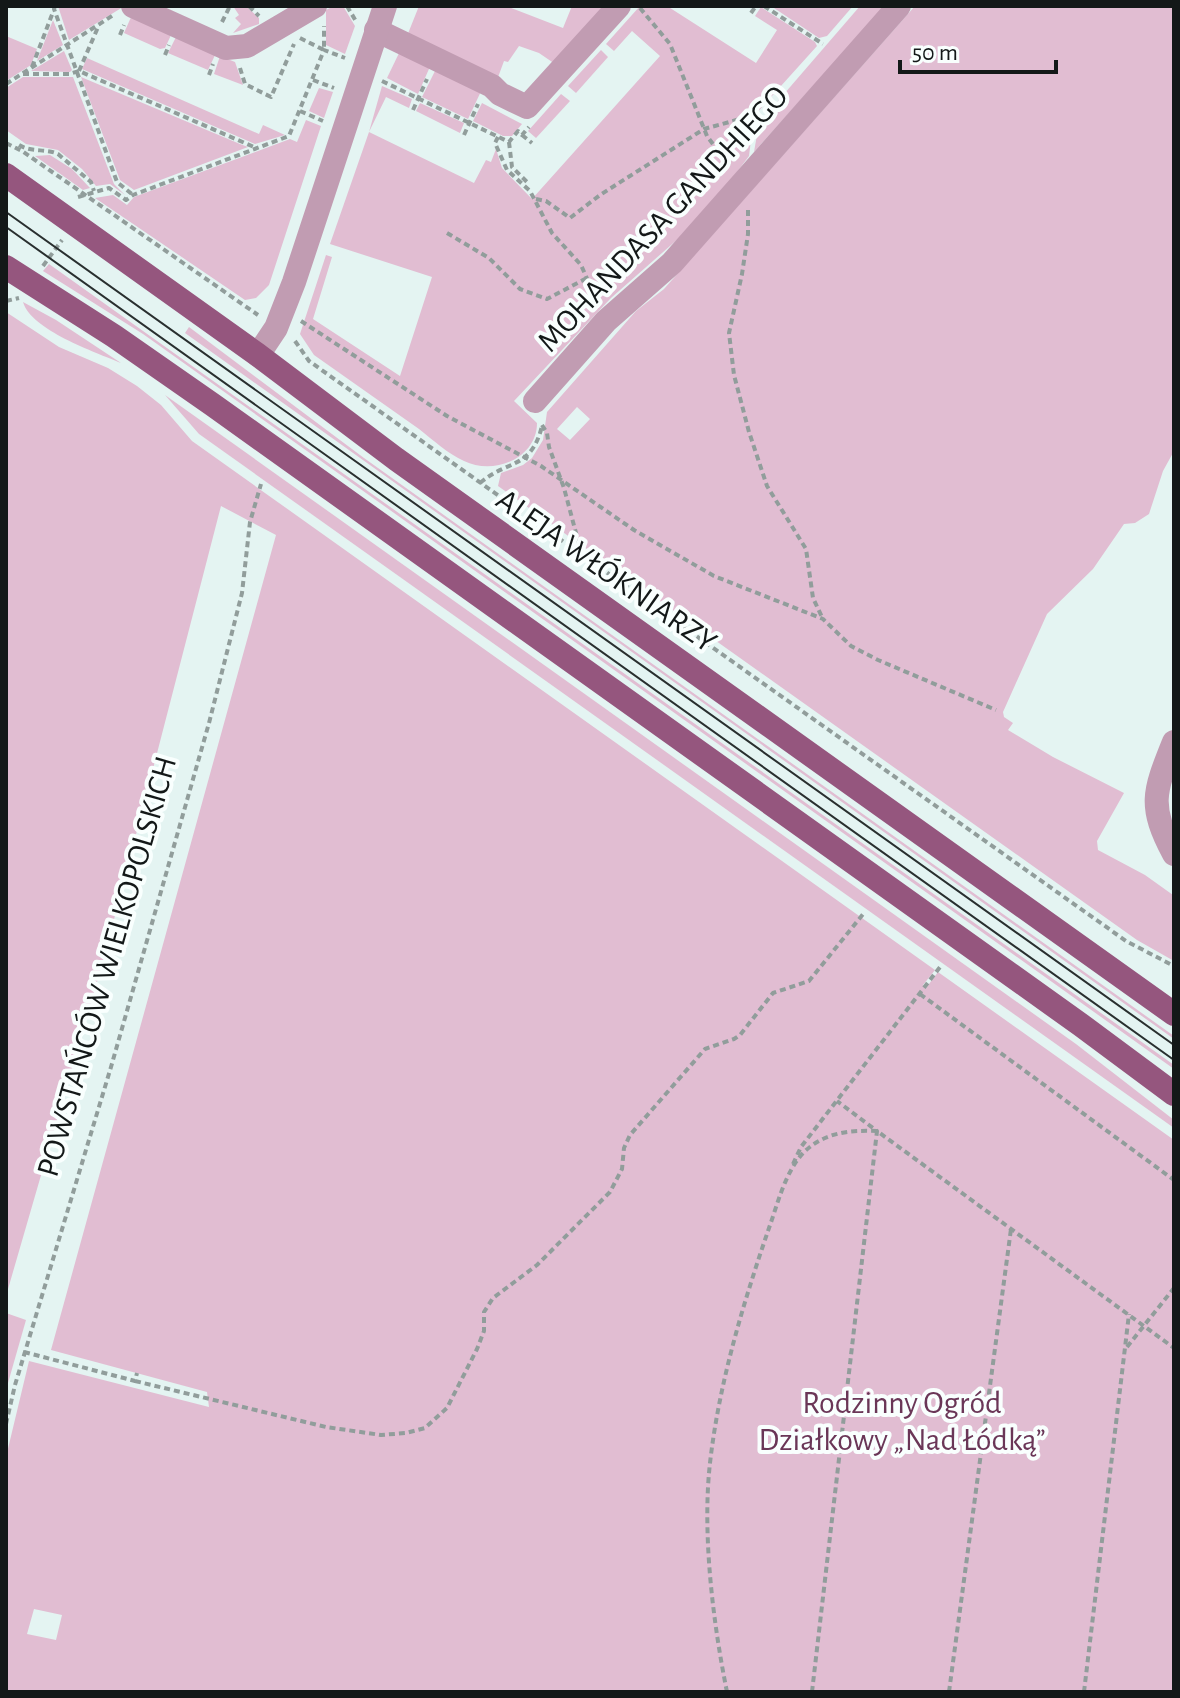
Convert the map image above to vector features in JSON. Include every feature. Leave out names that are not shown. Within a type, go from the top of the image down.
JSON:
[{"type":"main road","name":"ALEJA WŁÓKNIARZY","points":[[6,175],[258,355],[396,459],[1174,1014]]},
{"type":"main road","points":[[6,267],[114,336],[226,414],[1174,1094]]},
{"type":"street","points":[[128,8],[226,48],[247,46],[315,6]]},
{"type":"street","points":[[258,355],[276,328],[294,282],[376,16],[437,58],[527,107],[619,6]]},
{"type":"street","name":"MOHANDASA GANDHIEGO","points":[[535,401],[606,321],[672,263],[899,6]]},
{"type":"street","points":[[1174,742],[1158,785],[1155,807],[1159,826],[1174,854]]},
{"type":"path","points":[[218,32],[230,6]]},
{"type":"path","points":[[347,6],[376,16]]},
{"type":"path","points":[[638,6],[670,44],[704,129],[745,180]]},
{"type":"path","points":[[751,13],[756,6]]},
{"type":"path","points":[[764,6],[823,44]]},
{"type":"path","points":[[55,8],[117,182],[133,195]]},
{"type":"path","points":[[32,67],[55,8]]},
{"type":"path","points":[[6,84],[128,8]]},
{"type":"path","points":[[78,71],[99,25]]},
{"type":"path","points":[[241,61],[239,66],[245,84],[271,97],[301,27]]},
{"type":"path","points":[[80,196],[109,188],[126,200],[289,136],[324,50],[347,59]]},
{"type":"path","points":[[413,110],[437,58]]},
{"type":"path","points":[[21,74],[78,71],[255,147]]},
{"type":"path","points":[[312,80],[337,89]]},
{"type":"path","points":[[300,111],[326,122]]},
{"type":"path","points":[[536,199],[546,201],[570,218],[600,195],[704,129],[740,119],[755,121],[745,180],[748,234],[729,333],[734,375],[767,486],[806,549],[813,598],[823,619],[851,646],[996,710]]},
{"type":"path","points":[[522,135],[532,143]]},
{"type":"path","points":[[498,137],[495,143],[507,170],[536,199],[552,233],[581,265],[606,321]]},
{"type":"path","points":[[509,142],[512,167],[528,183]]},
{"type":"path","points":[[6,143],[276,328],[300,346],[309,361],[1113,932],[1174,966]]},
{"type":"path","points":[[19,145],[58,154],[91,182],[94,191]]},
{"type":"path","points":[[6,301],[17,300],[91,200]]},
{"type":"path","points":[[447,233],[489,258],[520,289],[547,299],[587,278]]},
{"type":"path","points":[[301,321],[447,416],[561,478],[634,530],[714,576],[823,619]]},
{"type":"path","points":[[535,401],[580,548]]},
{"type":"path","points":[[480,483],[497,471],[526,458],[534,449],[542,425]]},
{"type":"path","name":"POWSTAŃCÓW WIELKOPOLSKICH","points":[[6,1424],[24,1352],[107,1082],[209,723],[242,593],[250,522],[261,484]]},
{"type":"path","points":[[24,1352],[326,1427],[381,1435],[425,1428],[447,1408],[477,1349],[484,1331],[484,1312],[493,1298],[537,1265],[610,1192],[622,1169],[624,1148],[630,1135],[705,1049],[740,1035],[773,993],[809,981],[864,913]]},
{"type":"path","points":[[727,1692],[720,1658],[708,1537],[709,1464],[727,1365],[753,1275],[785,1181],[801,1147],[940,967]]},
{"type":"path","points":[[920,994],[1174,1180]]},
{"type":"path","points":[[837,1101],[1174,1348]]},
{"type":"path","points":[[785,1181],[803,1153],[824,1137],[851,1130],[877,1131]]},
{"type":"path","points":[[812,1692],[877,1131]]},
{"type":"path","points":[[949,1692],[1011,1229]]},
{"type":"path","points":[[1125,1349],[1174,1288]]},
{"type":"path","points":[[1084,1692],[1129,1314]]},
{"type":"path","points":[[135,1381],[137,1373]]},
{"type":"green space","points":[[58,6],[119,6],[123,7],[69,40]]},
{"type":"green space","points":[[233,6],[246,6],[259,18],[259,24],[233,33],[241,24],[235,18],[239,15]]},
{"type":"green space","points":[[343,6],[355,26],[345,54],[326,45],[326,10]]},
{"type":"green space","points":[[419,6],[506,6],[563,28],[572,6],[609,6],[558,66],[539,53],[519,46],[508,62],[504,61],[497,80],[407,36]]},
{"type":"green space","points":[[640,6],[667,6],[756,63],[777,30],[755,16],[761,7],[817,46],[754,116],[749,156],[734,176],[679,238],[611,298],[514,401],[537,423],[535,435],[522,454],[500,465],[476,465],[452,455],[314,355],[300,334],[326,255],[332,257],[313,319],[400,376],[432,277],[330,244],[369,132],[474,183],[486,160],[491,162],[496,149],[502,168],[532,199],[660,56],[632,31],[614,51],[606,44]]},
{"type":"green space","points":[[771,6],[853,6],[827,36],[819,38]]},
{"type":"green space","points":[[860,6],[885,6],[754,152],[759,123]]},
{"type":"green space","points":[[915,6],[1174,6],[1174,451],[1163,471],[1149,514],[1135,523],[1124,524],[1093,569],[1047,614],[1003,712],[1004,717],[1013,723],[1008,730],[1124,793],[1097,841],[1098,850],[1145,875],[1173,895],[1174,961],[1137,940],[498,486],[501,473],[532,458],[543,440],[547,412],[636,311],[664,289]],"holes":[[[577,407],[590,419],[570,440],[557,429]]]},
{"type":"green space","points":[[132,15],[172,33],[165,48],[160,49],[124,33]]},
{"type":"green space","points":[[53,20],[63,45],[37,61]]},
{"type":"green space","points":[[177,35],[216,53],[208,70],[168,53]]},
{"type":"green space","points":[[6,36],[37,49],[31,65],[6,81]]},
{"type":"green space","points":[[401,49],[432,62],[418,94],[387,78]]},
{"type":"green space","points":[[601,50],[608,57],[576,93],[568,86]]},
{"type":"green space","points":[[64,51],[72,70],[70,72],[31,71]]},
{"type":"green space","points":[[220,56],[235,62],[243,85],[214,74]]},
{"type":"green space","points":[[87,58],[259,134],[263,125],[285,135],[255,144],[82,69]]},
{"type":"green space","points":[[438,65],[483,87],[468,119],[422,97]]},
{"type":"green space","points":[[23,77],[73,77],[114,184],[125,195],[110,184],[96,186],[82,169],[58,150],[26,144],[6,130],[6,88]]},
{"type":"green space","points":[[81,77],[248,147],[134,190],[120,180]]},
{"type":"green space","points":[[382,86],[412,99],[409,108],[386,97],[369,132]]},
{"type":"green space","points":[[319,88],[333,92],[324,118],[309,111]]},
{"type":"green space","points":[[561,94],[570,101],[536,138],[528,131]]},
{"type":"green space","points":[[420,103],[464,123],[460,133],[416,111]]},
{"type":"green space","points":[[482,103],[522,124],[512,136],[503,136],[473,121]]},
{"type":"green space","points":[[306,120],[321,126],[269,285],[256,298],[245,300],[95,198],[113,195],[127,205],[134,197],[290,139],[297,142]]},
{"type":"green space","points":[[50,155],[72,169],[90,188],[83,190],[35,156]]},
{"type":"green space","points":[[49,264],[1174,1065],[1174,1069],[143,334],[43,271]]},
{"type":"green space","points":[[23,302],[121,363],[51,331],[28,312]]},
{"type":"green space","name":"Rodzinny Ogród Działkowy „Nad Łódką”","points":[[6,312],[59,347],[108,368],[137,386],[161,405],[192,441],[935,970],[923,985],[926,988],[938,972],[1174,1140],[1174,1692],[6,1692],[6,1457],[29,1361],[209,1407],[207,1392],[51,1350],[276,535],[221,506],[104,958],[6,1296]],"holes":[[[34,1609],[62,1615],[56,1640],[27,1634]]]},
{"type":"green space","points":[[189,327],[364,458],[1174,1036],[1174,1039],[185,333]]},
{"type":"green space","points":[[165,395],[1076,1044],[1174,1120],[1174,1128],[199,434]]},
{"type":"green space","points":[[6,1313],[26,1320],[6,1390]]},
{"type":"tram line","points":[[6,212],[1174,1045]]},
{"type":"tram line","points":[[6,227],[1174,1060]]}]
